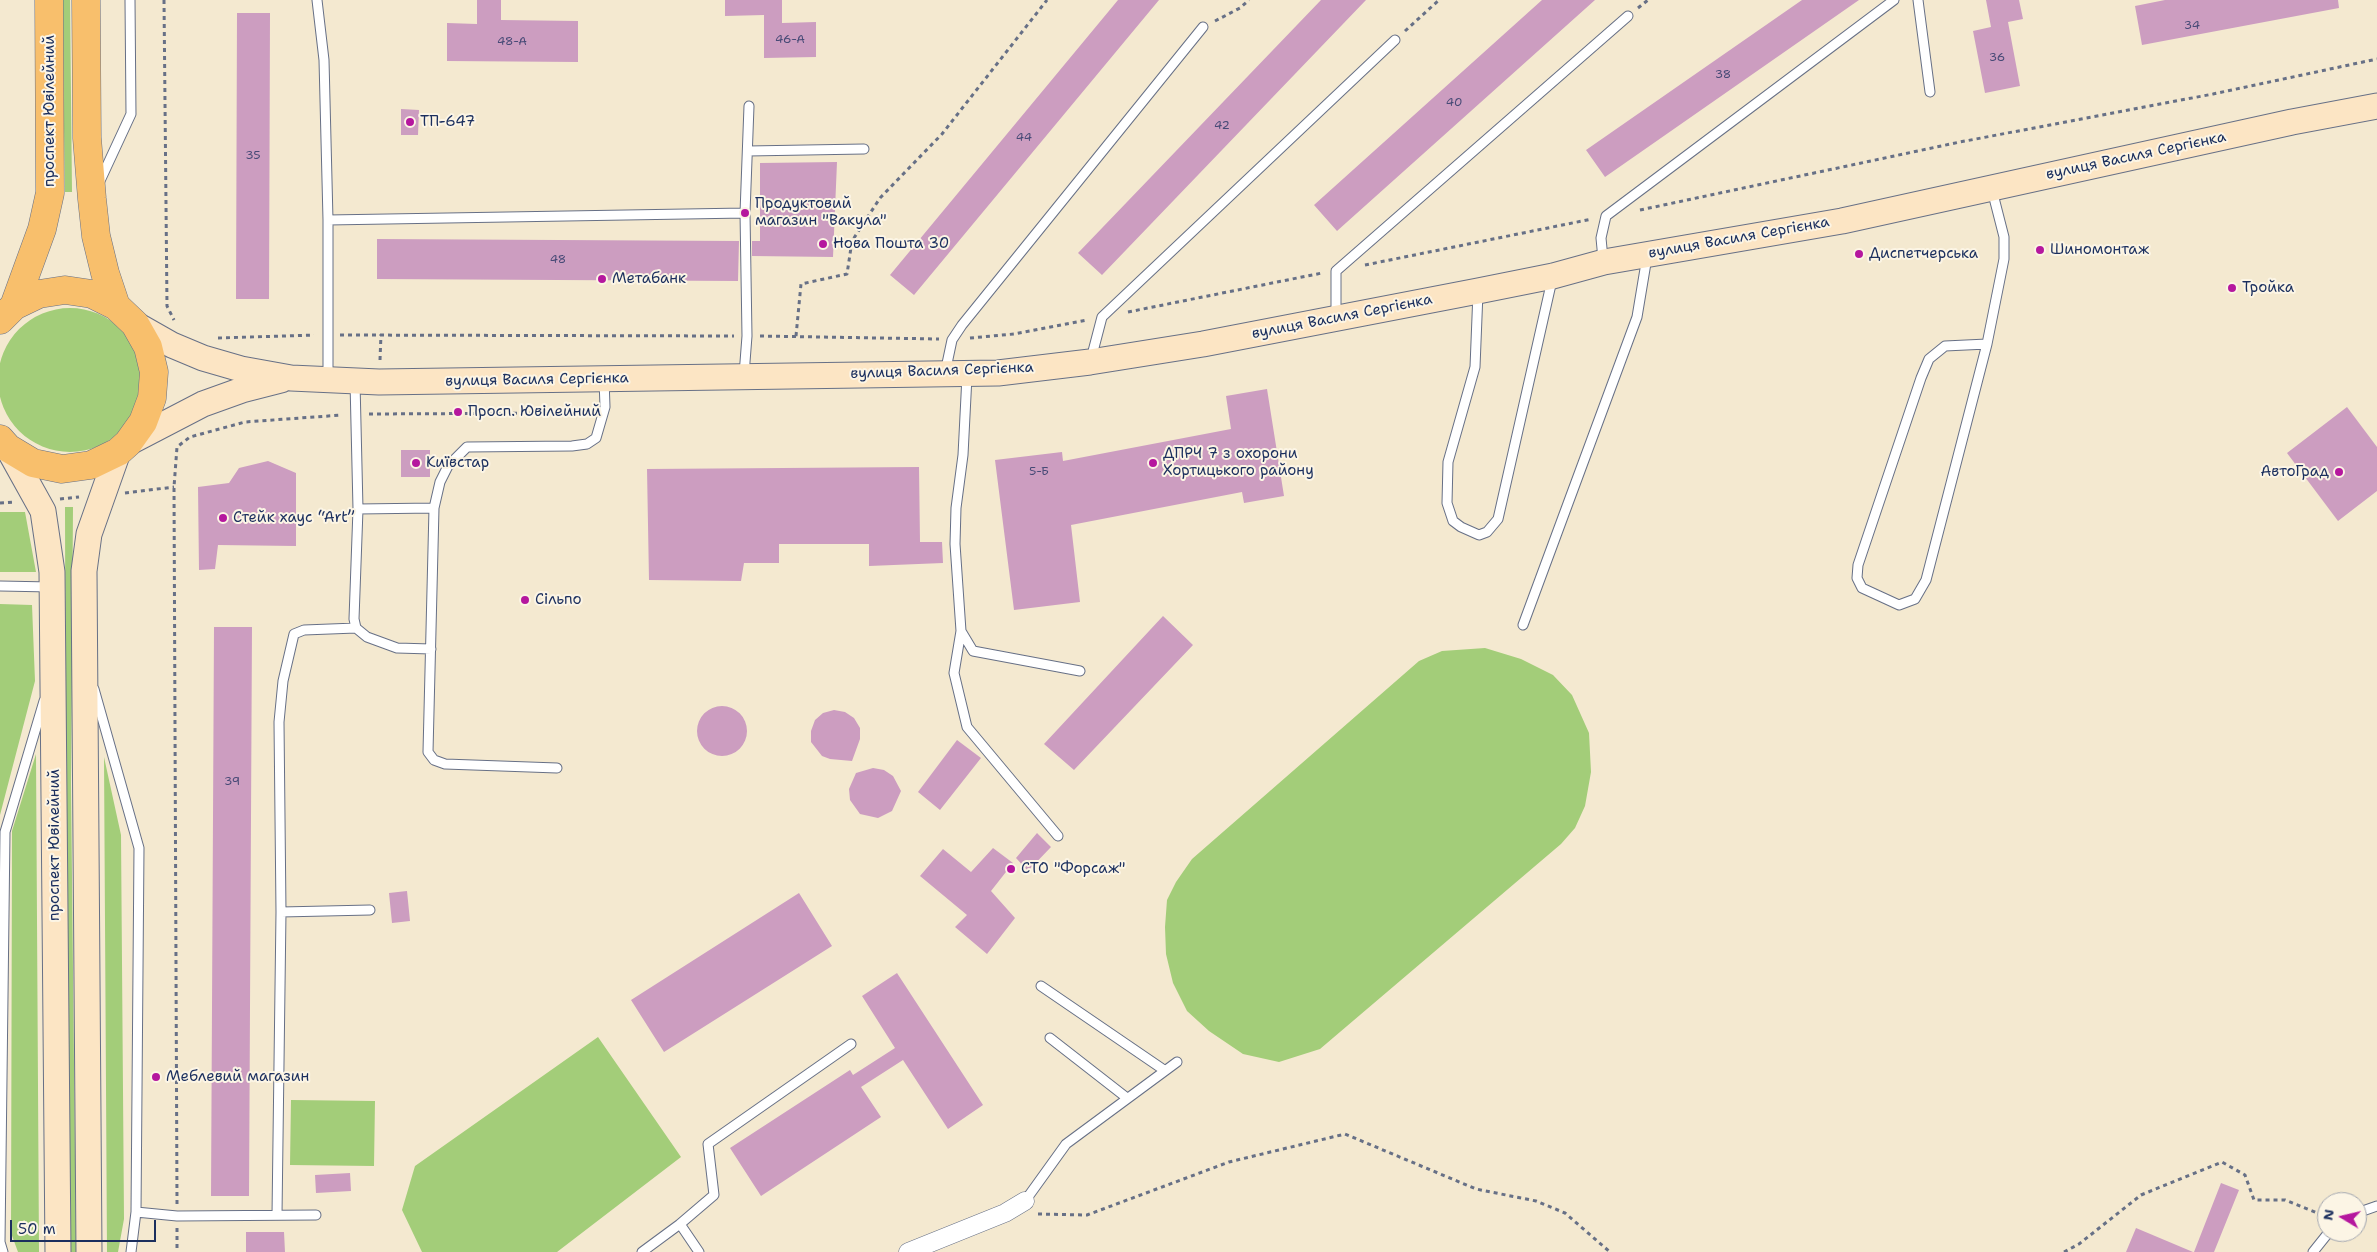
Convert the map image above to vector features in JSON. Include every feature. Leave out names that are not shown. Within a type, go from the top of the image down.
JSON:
[{"type":"main road","name":"проспект Ювілейний","points":[[7,313],[40,237],[50,193],[49,0]]},
{"type":"main road","points":[[86,0],[87,138],[92,199],[96,236],[105,273],[116,306]]},
{"type":"main road","name":"вулиця Василя Сергієнка","points":[[135,324],[172,345],[203,358],[241,369],[291,378],[355,381],[998,373],[1090,362],[1212,342],[1553,276],[1604,262],[1842,221],[2377,106]]},
{"type":"main road","points":[[4,443],[33,463],[62,469],[91,465],[123,447],[143,422],[152,398],[154,372],[148,347],[135,324],[116,306],[92,294],[65,290],[39,294],[7,313]]},
{"type":"main road","name":"вулиця Василя Сергієнка","points":[[123,447],[203,404],[242,390],[291,378]]},
{"type":"main road","name":"проспект Ювілейний","points":[[4,443],[43,511],[52,572],[58,1252]]},
{"type":"main road","name":"проспект Ювілейний","points":[[90,1252],[84,571],[89,534],[123,447]]},
{"type":"street","points":[[908,1252],[1005,1213],[1025,1201]]},
{"type":"lane","points":[[92,199],[131,114],[130,0]]},
{"type":"lane","points":[[317,0],[324,60],[328,220],[328,379]]},
{"type":"lane","points":[[1604,262],[1600,238],[1606,216],[1894,0]]},
{"type":"lane","points":[[1918,0],[1930,92]]},
{"type":"lane","points":[[1336,317],[1336,271],[1628,16]]},
{"type":"lane","points":[[1058,836],[967,727],[954,674],[961,631],[954,544],[956,508],[963,455],[952,340],[962,325],[1203,27]]},
{"type":"lane","points":[[1090,362],[1102,317],[1396,40]]},
{"type":"lane","points":[[744,377],[747,336],[745,213],[749,106]]},
{"type":"lane","points":[[748,151],[864,149]]},
{"type":"lane","points":[[1987,344],[1945,346],[1929,359],[1867,537],[1858,566],[1857,578],[1862,588],[1899,605],[1914,599],[1926,580],[1987,344],[2004,259],[2004,237],[1991,188]]},
{"type":"lane","points":[[328,220],[745,213]]},
{"type":"lane","points":[[1523,625],[1637,317],[1648,254]]},
{"type":"lane","points":[[1478,291],[1476,367],[1448,462],[1448,503],[1454,521],[1461,527],[1479,534],[1487,532],[1498,519],[1553,276]]},
{"type":"lane","points":[[557,768],[445,764],[434,760],[428,752],[434,508],[440,482],[448,466],[467,446],[572,446],[587,444],[596,438],[605,407],[604,379]]},
{"type":"lane","points":[[355,381],[358,509],[354,619],[356,628],[367,637],[397,648],[431,648]]},
{"type":"lane","points":[[358,509],[434,508]]},
{"type":"lane","points":[[0,586],[52,587]]},
{"type":"lane","points":[[277,1215],[281,912],[280,722],[283,681],[294,634],[304,630],[356,628]]},
{"type":"lane","points":[[961,631],[972,651],[1080,671]]},
{"type":"lane","points":[[84,653],[139,848],[136,1212],[131,1252]]},
{"type":"lane","points":[[3,1252],[0,1242],[5,832],[53,670]]},
{"type":"lane","points":[[281,912],[370,910]]},
{"type":"lane","points":[[1042,986],[1164,1070]]},
{"type":"lane","points":[[1050,1038],[1127,1098]]},
{"type":"lane","points":[[642,1252],[680,1224],[714,1194],[708,1144],[851,1044]]},
{"type":"lane","points":[[1025,1201],[1066,1144],[1177,1062]]},
{"type":"lane","points":[[136,1212],[176,1216],[316,1214]]},
{"type":"lane","points":[[680,1224],[699,1252]]},
{"type":"lane","points":[[2313,1252],[2321,1242]]},
{"type":"path","points":[[164,0],[167,306],[176,323]]},
{"type":"path","points":[[796,336],[801,284],[847,274],[852,240],[880,198],[942,134],[1047,0]]},
{"type":"path","points":[[1203,27],[1240,8],[1249,0]]},
{"type":"path","points":[[1396,40],[1439,0]]},
{"type":"path","points":[[216,338],[327,335],[796,336],[952,340],[1014,334],[1336,271],[1960,142],[2213,94],[2377,59]]},
{"type":"path","points":[[177,1252],[174,477],[177,447],[190,437],[245,422],[355,414],[578,414]]},
{"type":"path","points":[[1005,1213],[1087,1215],[1229,1162],[1344,1134],[1476,1189],[1536,1201],[1565,1213],[1610,1252]]},
{"type":"path","points":[[2064,1252],[2078,1244],[2141,1195],[2222,1162],[2245,1175],[2254,1200],[2285,1200],[2317,1213]]},
{"type":"green space","points":[[62,0],[70,0],[72,192],[65,192]]},
{"type":"green space","points":[[70,308],[98,313],[121,329],[137,352],[142,380],[137,408],[121,431],[98,447],[70,452],[42,447],[19,431],[3,408],[-2,380],[3,352],[19,329],[42,313]]},
{"type":"green space","points":[[65,507],[73,507],[71,784],[76,1252],[67,1252]]},
{"type":"green space","points":[[0,512],[25,512],[36,572],[0,572]]},
{"type":"green space","points":[[0,604],[32,605],[35,681],[0,815]]},
{"type":"green space","points":[[1485,648],[1521,659],[1553,675],[1572,695],[1589,733],[1591,772],[1585,806],[1575,828],[1561,844],[1320,1049],[1279,1062],[1243,1054],[1209,1031],[1187,1011],[1173,983],[1166,954],[1165,927],[1167,900],[1176,882],[1192,859],[1419,661],[1442,651]]},
{"type":"green space","points":[[36,754],[39,1252],[18,1252],[11,1233],[12,831]]},
{"type":"green space","points":[[104,757],[121,835],[124,1219],[118,1252],[107,1252]]},
{"type":"green space","points":[[598,1037],[681,1157],[557,1252],[422,1252],[402,1210],[415,1166]]},
{"type":"green space","points":[[291,1100],[375,1101],[374,1166],[290,1165]]},
{"type":"building","points":[[477,0],[501,0],[501,20],[578,21],[578,62],[447,61],[447,23],[477,24]]},
{"type":"building","points":[[725,0],[782,0],[782,23],[816,22],[816,57],[764,58],[764,15],[725,16]]},
{"type":"building","points":[[1118,0],[1159,0],[914,295],[890,275]]},
{"type":"building","points":[[1321,0],[1366,0],[1102,275],[1078,253]]},
{"type":"building","points":[[1542,0],[1595,0],[1337,231],[1314,205]]},
{"type":"building","points":[[1802,0],[1859,0],[1605,177],[1586,150]]},
{"type":"building","points":[[1986,0],[2019,0],[2023,19],[2008,22],[2020,86],[1985,93],[1973,31],[1991,27]]},
{"type":"building","points":[[2165,0],[2338,0],[2339,8],[2142,45],[2135,6]]},
{"type":"building","points":[[237,13],[270,13],[269,299],[236,299]]},
{"type":"building","name":"ТП-647","points":[[401,109],[419,110],[418,135],[401,135]]},
{"type":"building","points":[[837,162],[833,257],[752,256],[752,241],[760,241],[760,163]]},
{"type":"building","points":[[377,239],[739,241],[738,281],[377,279]]},
{"type":"building","points":[[1267,389],[1284,496],[1244,503],[1242,492],[1071,525],[1080,602],[1014,610],[995,460],[1062,452],[1063,461],[1231,429],[1226,396]]},
{"type":"building","name":"АвтоГрад","points":[[2347,407],[2377,447],[2377,491],[2338,521],[2287,453]]},
{"type":"building","name":"Київстар","points":[[401,450],[430,450],[430,477],[401,477]]},
{"type":"building","name":"Стейк хаус “Art”","points":[[268,461],[296,473],[296,546],[218,545],[215,569],[199,570],[198,487],[229,483],[239,468]]},
{"type":"building","points":[[919,467],[920,542],[942,542],[943,563],[869,566],[869,544],[779,544],[779,563],[744,563],[741,581],[649,580],[647,469]]},
{"type":"building","points":[[1163,616],[1193,645],[1074,770],[1044,744]]},
{"type":"building","points":[[214,627],[252,627],[249,1196],[211,1196]]},
{"type":"building","points":[[722,706],[740,713],[747,731],[740,749],[722,756],[704,749],[697,731],[704,713]]},
{"type":"building","points":[[834,710],[845,712],[854,718],[860,728],[860,739],[852,761],[830,759],[822,756],[811,742],[811,731],[815,720],[823,713]]},
{"type":"building","points":[[957,740],[981,758],[940,810],[918,792]]},
{"type":"building","points":[[873,768],[884,770],[893,776],[901,791],[892,811],[878,818],[860,814],[850,800],[849,789],[856,773]]},
{"type":"building","points":[[1037,833],[1051,847],[1028,871],[1016,858]]},
{"type":"building","points":[[993,848],[1013,863],[991,891],[1015,918],[987,954],[955,927],[967,915],[920,876],[943,849],[971,872]]},
{"type":"building","points":[[407,891],[410,921],[392,923],[389,893]]},
{"type":"building","points":[[799,893],[832,946],[664,1052],[631,1000]]},
{"type":"building","points":[[897,973],[983,1105],[948,1129],[903,1060],[861,1087],[881,1117],[761,1196],[730,1148],[850,1070],[853,1075],[895,1048],[862,996]]},
{"type":"building","points":[[350,1173],[351,1191],[316,1193],[315,1175]]},
{"type":"building","points":[[2221,1183],[2239,1190],[2214,1252],[2194,1252]]},
{"type":"building","points":[[2136,1228],[2193,1252],[2126,1252]]},
{"type":"building","points":[[246,1232],[284,1232],[285,1252],[246,1252]]},
{"type":"place","name":"ТП-647","points":[[410,122]]},
{"type":"place","name":"Продуктовий магазин \"Вакула\"","points":[[745,213]]},
{"type":"place","name":"Нова Пошта 30","points":[[823,244]]},
{"type":"place","name":"Шиномонтаж","points":[[2040,250]]},
{"type":"place","name":"Диспетчерська","points":[[1859,254]]},
{"type":"place","name":"Метабанк","points":[[602,279]]},
{"type":"place","name":"Тройка","points":[[2232,288]]},
{"type":"place","name":"Просп. Ювілейний","points":[[458,412]]},
{"type":"place","name":"Київстар","points":[[416,463]]},
{"type":"place","name":"ДПРЧ 7 з охорони Хортицького району","points":[[1153,463]]},
{"type":"place","name":"АвтоГрад","points":[[2339,472]]},
{"type":"place","name":"Стейк хаус “Art”","points":[[223,518]]},
{"type":"place","name":"Сільпо","points":[[525,600]]},
{"type":"place","name":"СТО \"Форсаж\"","points":[[1011,869]]},
{"type":"place","name":"Меблевий магазин","points":[[156,1077]]}]
